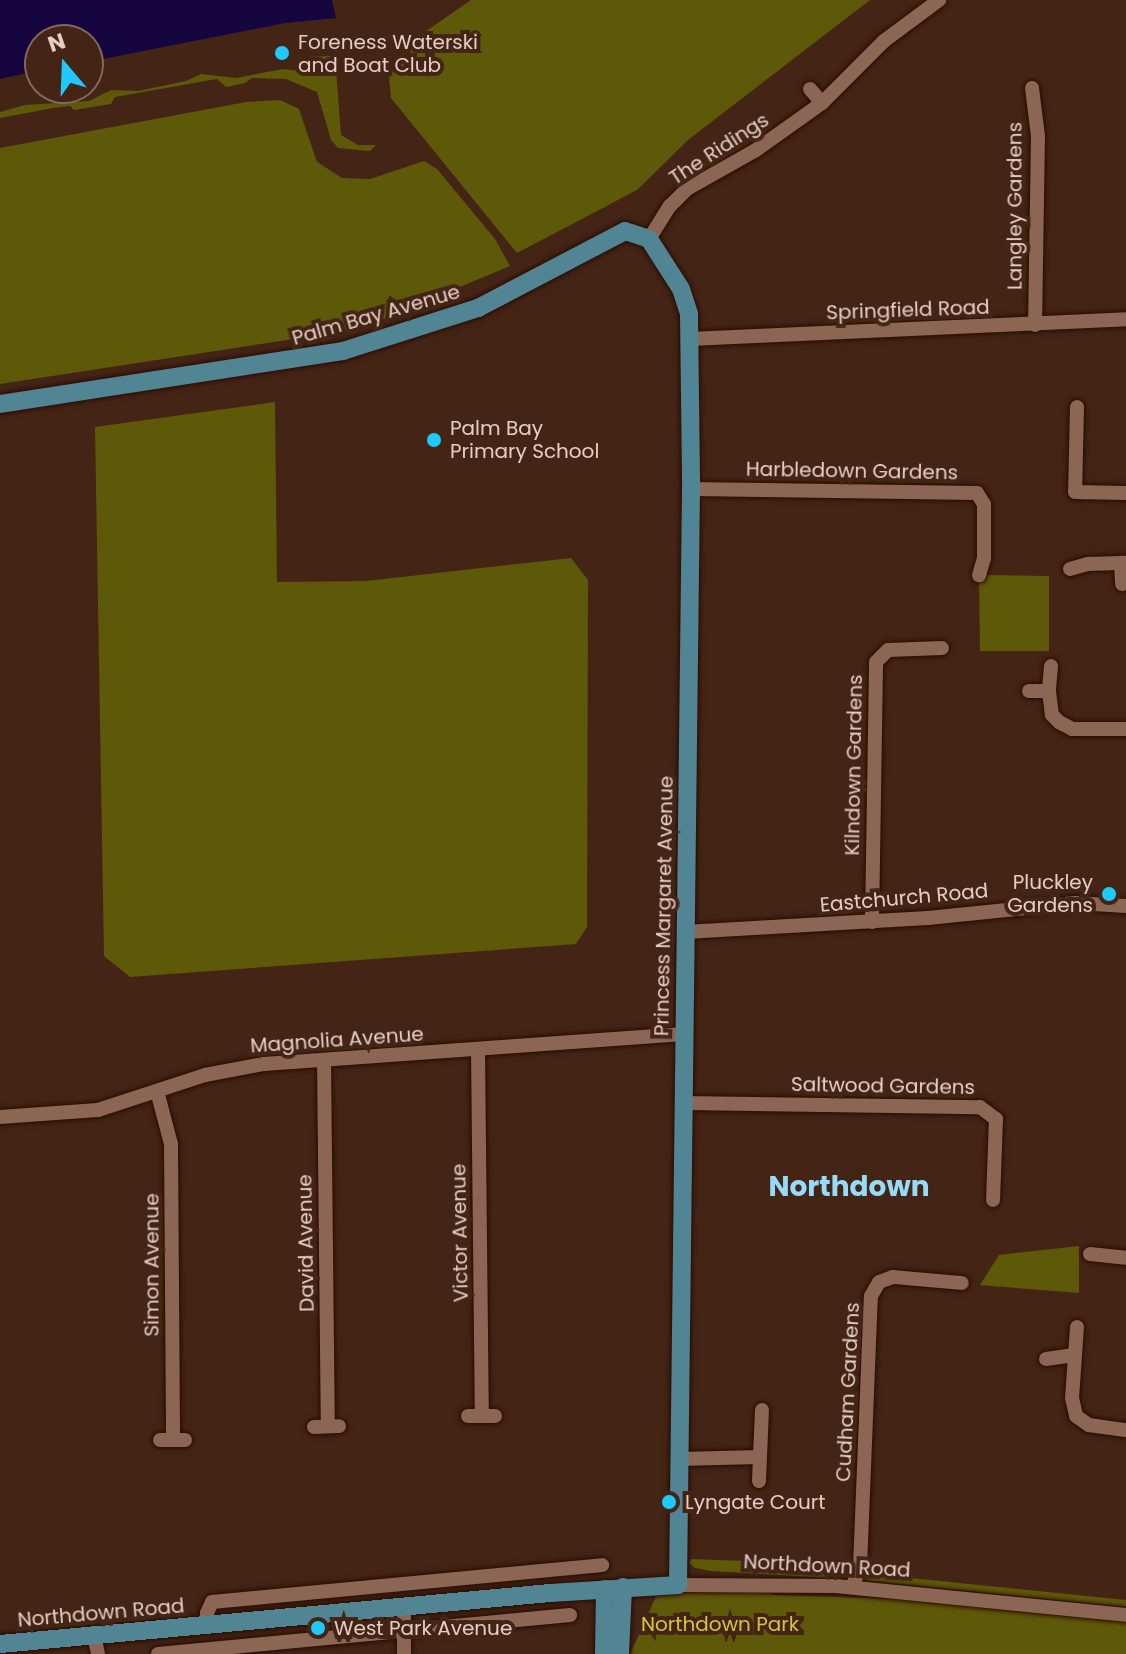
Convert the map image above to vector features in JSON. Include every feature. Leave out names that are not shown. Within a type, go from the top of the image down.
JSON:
[{"type":"main road","name":"Palm Bay Avenue","points":[[0,404],[343,351],[478,308],[625,231],[637,232],[649,239]]},
{"type":"main road","name":"Princess Margaret Avenue","points":[[649,239],[681,289],[689,314],[691,339],[678,1585]]},
{"type":"main road","name":"Northdown Road","points":[[0,1644],[484,1599],[678,1585]]},
{"type":"main road","points":[[604,1654],[614,1588]]},
{"type":"main road","points":[[614,1588],[620,1654]]},
{"type":"street","name":"The Ridings","points":[[649,239],[670,206],[687,189],[756,150],[822,103],[884,41],[939,0]]},
{"type":"street","name":"Langley Gardens","points":[[1032,88],[1038,136],[1035,325]]},
{"type":"street","points":[[810,89],[822,103]]},
{"type":"street","name":"Springfield Road","points":[[691,339],[1126,319]]},
{"type":"street","points":[[1077,407],[1075,492],[1126,493]]},
{"type":"street","name":"Harbledown Gardens","points":[[691,489],[977,493],[984,504],[984,558],[979,575]]},
{"type":"street","points":[[1070,569],[1088,564],[1123,563],[1122,584]]},
{"type":"street","points":[[923,631],[923,648]]},
{"type":"street","name":"Kilndown Gardens","points":[[872,922],[876,662],[888,650],[942,648]]},
{"type":"street","points":[[1051,666],[1049,691],[1052,715],[1059,722],[1072,729],[1126,729]]},
{"type":"street","points":[[1029,691],[1049,691]]},
{"type":"street","name":"Eastchurch Road","points":[[685,932],[872,922],[1060,904],[1126,906]]},
{"type":"street","name":"Magnolia Avenue","points":[[0,1117],[98,1110],[237,1068],[684,1034]]},
{"type":"street","name":"Victor Avenue","points":[[478,1049],[482,1416]]},
{"type":"street","name":"David Avenue","points":[[324,1060],[327,1426]]},
{"type":"street","name":"Simon Avenue","points":[[157,1091],[171,1144],[173,1440]]},
{"type":"street","name":"Saltwood Gardens","points":[[683,1103],[980,1107],[996,1119],[993,1200]]},
{"type":"street","points":[[1090,1254],[1122,1259],[1117,1275]]},
{"type":"street","name":"Cudham Gardens","points":[[852,1587],[860,1567],[871,1296],[879,1282],[893,1277],[962,1283]]},
{"type":"street","points":[[1077,1327],[1072,1398],[1076,1416],[1089,1425],[1126,1430]]},
{"type":"street","points":[[1046,1359],[1075,1355]]},
{"type":"street","points":[[759,1481],[762,1410]]},
{"type":"street","points":[[679,1459],[760,1457]]},
{"type":"street","name":"Northdown Road","points":[[206,1625],[212,1602],[602,1565]]},
{"type":"street","points":[[481,1576],[484,1599]]},
{"type":"street","name":"Northdown Road","points":[[678,1585],[852,1587],[1126,1615]]},
{"type":"street","points":[[524,1619],[525,1596]]},
{"type":"street","points":[[404,1606],[404,1654]]},
{"type":"street","points":[[158,1654],[570,1615]]},
{"type":"street","points":[[94,1635],[98,1654]]},
{"type":"green space","points":[[471,0],[870,0],[688,140],[637,190],[517,253],[391,98],[389,78],[409,43]]},
{"type":"green space","points":[[335,56],[341,135],[358,145],[376,145],[370,151],[338,148],[331,140],[317,92],[286,79],[252,78],[245,83],[226,87],[217,79],[115,97],[111,104],[74,110],[70,106],[53,108],[0,118],[0,112],[25,105],[104,104],[104,94],[111,90],[138,91],[186,81],[201,74],[236,78],[283,69],[308,72],[305,57]]},
{"type":"green space","points":[[280,100],[299,109],[317,162],[342,178],[370,179],[424,161],[437,169],[495,239],[510,266],[431,299],[433,304],[339,332],[0,384],[0,148],[246,102]]},
{"type":"green space","points":[[275,402],[277,582],[366,581],[571,558],[588,580],[587,927],[576,944],[130,977],[104,956],[95,427]]},
{"type":"green space","points":[[979,575],[1049,576],[1049,651],[980,651]]},
{"type":"green space","points":[[1079,1246],[1079,1293],[980,1285],[999,1255]]},
{"type":"green space","points":[[691,1559],[830,1564],[830,1578],[711,1571],[695,1568],[689,1563]]},
{"type":"green space","points":[[862,1573],[1126,1600],[1126,1607],[862,1580]]},
{"type":"green space","name":"Northdown Park","points":[[729,1578],[749,1579],[774,1595],[929,1600],[1126,1622],[1126,1654],[630,1654],[658,1592],[691,1593]]},
{"type":"shaded area","points":[[0,0],[332,0],[336,18],[285,23],[104,59],[104,24],[24,24],[24,74],[0,79]]},
{"type":"place","name":"Foreness Waterski and Boat Club","points":[[282,53]]},
{"type":"place","name":"Palm Bay Primary School","points":[[434,440]]},
{"type":"place","name":"Pluckley Gardens","points":[[1109,894]]},
{"type":"place","name":"Lyngate Court","points":[[669,1502]]},
{"type":"place","name":"West Park Avenue","points":[[318,1628]]},
{"type":"district","name":"Northdown","points":[[849,1187]]}]
